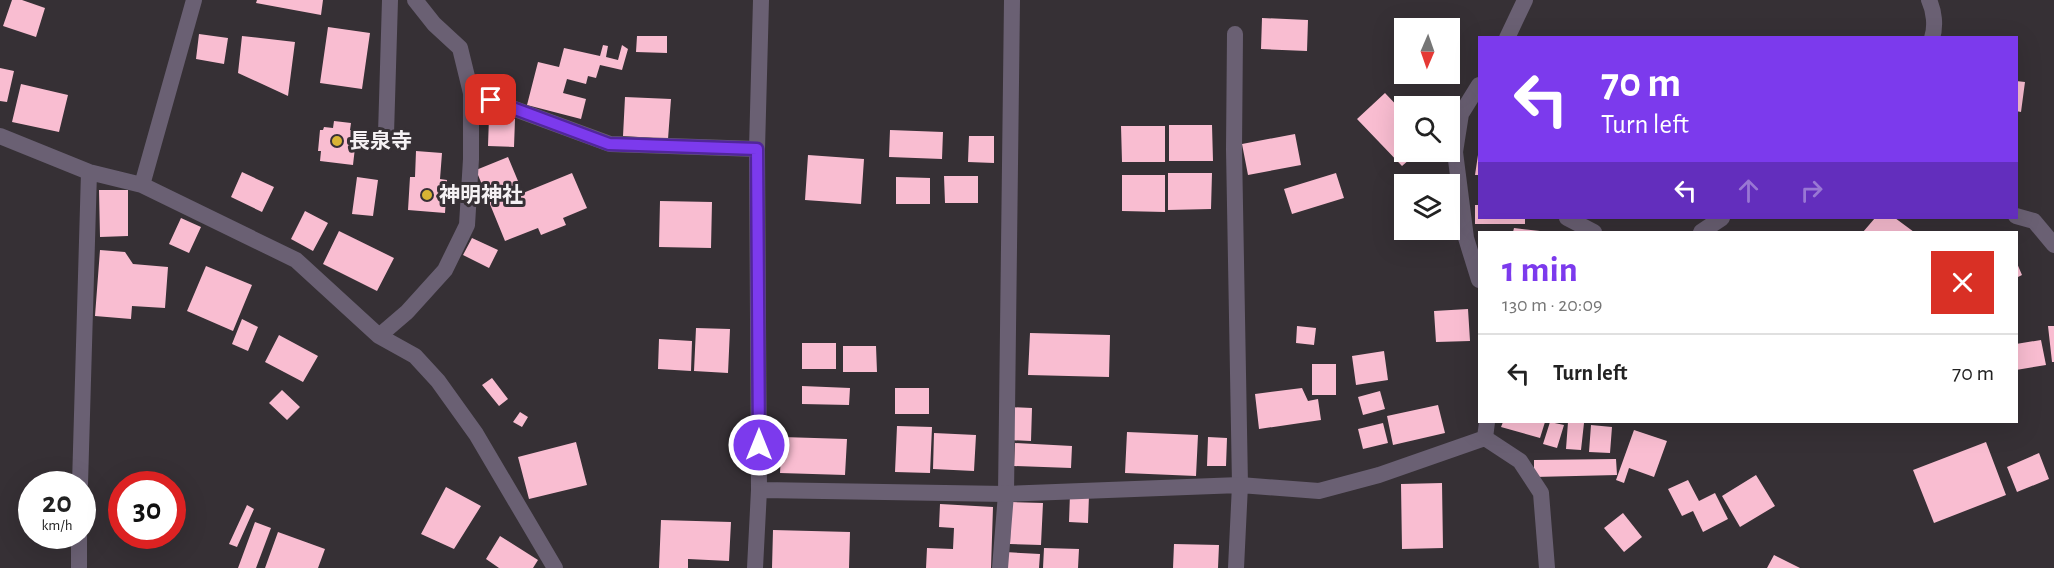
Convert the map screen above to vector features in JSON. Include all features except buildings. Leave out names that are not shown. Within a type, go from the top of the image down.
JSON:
[{"type":"street","points":[[142,185],[194,0]]},
{"type":"street","points":[[386,134],[390,0]]},
{"type":"street","points":[[379,336],[407,312],[445,270],[466,225],[471,159],[471,93],[460,48],[434,24],[415,0]]},
{"type":"street","points":[[755,568],[759,490],[757,149],[761,0]]},
{"type":"street","points":[[1000,568],[1006,494],[1012,0]]},
{"type":"street","points":[[1508,36],[1525,0]]},
{"type":"street","points":[[1929,0],[1933,8],[1933,36]]},
{"type":"street","points":[[1235,34],[1234,149],[1240,485],[1236,568]]},
{"type":"street","points":[[1478,87],[1461,114],[1455,152],[1466,238],[1478,277]]},
{"type":"street","points":[[471,93],[609,144],[757,149]]},
{"type":"street","points":[[0,136],[89,172],[142,185],[296,260],[379,336],[415,356],[438,381],[476,434],[555,568]]},
{"type":"street","points":[[80,471],[89,172]]},
{"type":"street","points":[[2018,217],[2034,221],[2054,245]]},
{"type":"street","points":[[1569,219],[1592,231]]},
{"type":"street","points":[[1702,231],[1720,219]]},
{"type":"street","points":[[759,490],[1006,494],[1240,485],[1319,491],[1379,475],[1486,430],[1520,461],[1541,493],[1547,568]]},
{"type":"street","points":[[79,549],[79,568]]},
{"type":"place","name":"長泉寺","points":[[337,141]]},
{"type":"place","name":"神明神社","points":[[427,195]]},
{"type":"route","points":[[491,100],[609,144],[757,149],[759,445]]}]
